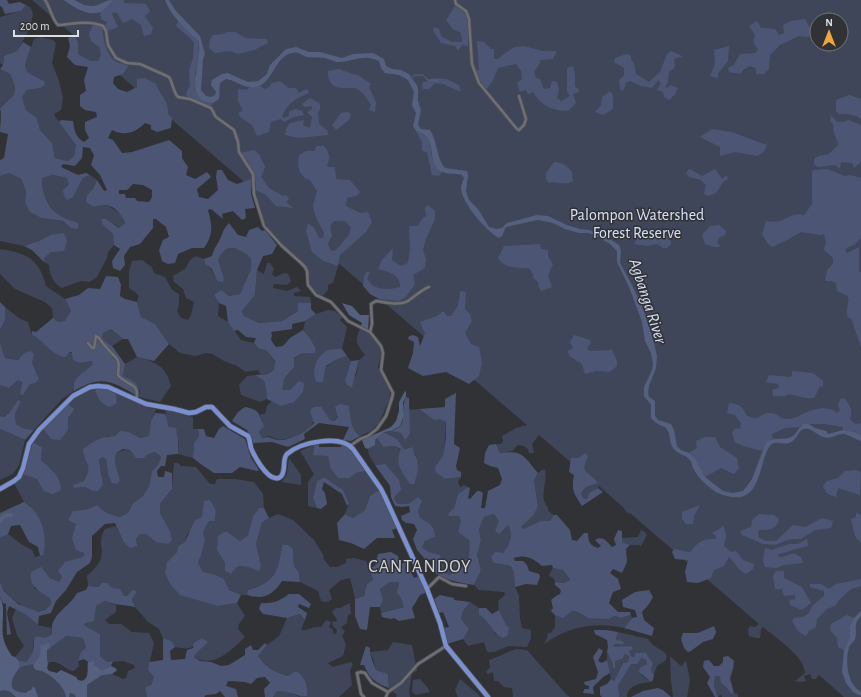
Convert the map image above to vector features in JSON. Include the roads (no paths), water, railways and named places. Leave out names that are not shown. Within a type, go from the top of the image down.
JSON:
[{"type":"highway","points":[[0,489],[19,477],[23,468],[29,444],[34,436],[73,396],[83,390],[98,386],[118,391],[136,401],[146,404],[189,413],[196,412],[206,407],[212,407],[230,426],[244,432],[248,436],[251,448],[258,461],[269,475],[275,478],[278,478],[283,474],[286,455],[307,444],[333,440],[350,446],[381,489],[427,589],[440,623],[446,646],[488,697]]},
{"type":"street","points":[[45,0],[53,20],[58,25],[79,22],[103,26],[106,30],[108,45],[116,58],[127,63],[140,64],[169,78],[178,97],[190,99],[211,108],[216,117],[234,130],[238,142],[239,152],[253,174],[254,194],[264,226],[282,246],[305,267],[308,285],[316,295],[331,302],[348,321],[370,332],[381,346],[383,353],[381,370],[393,393],[386,416],[381,424],[372,433],[350,446]]},
{"type":"street","points":[[455,0],[456,4],[466,11],[470,19],[472,64],[479,83],[508,120],[519,130],[524,125],[526,119],[519,96]]},
{"type":"street","points":[[370,332],[372,324],[371,304],[373,302],[407,302],[429,287]]},
{"type":"street","points":[[88,343],[92,348],[94,348],[96,336],[117,357],[119,362],[118,375],[136,388],[136,401]]},
{"type":"street","points":[[427,589],[439,577],[452,584],[466,586]]},
{"type":"street","points":[[386,697],[388,692],[400,683],[418,664],[446,646]]},
{"type":"street","points":[[364,697],[361,694],[357,673],[361,672],[365,672],[372,682],[388,692]]},
{"type":"waterway","points":[[412,78],[414,75],[423,75],[428,80],[438,81]]},
{"type":"waterway","points":[[0,521],[4,516],[11,515]]},
{"type":"district","name":"CANTANDOY","points":[[420,567]]},
{"type":"park label","name":"Palompon Watershed Forest Reserve","points":[[637,224]]},
{"type":"water label","name":"Agbanga River","points":[[648,301]]}]
